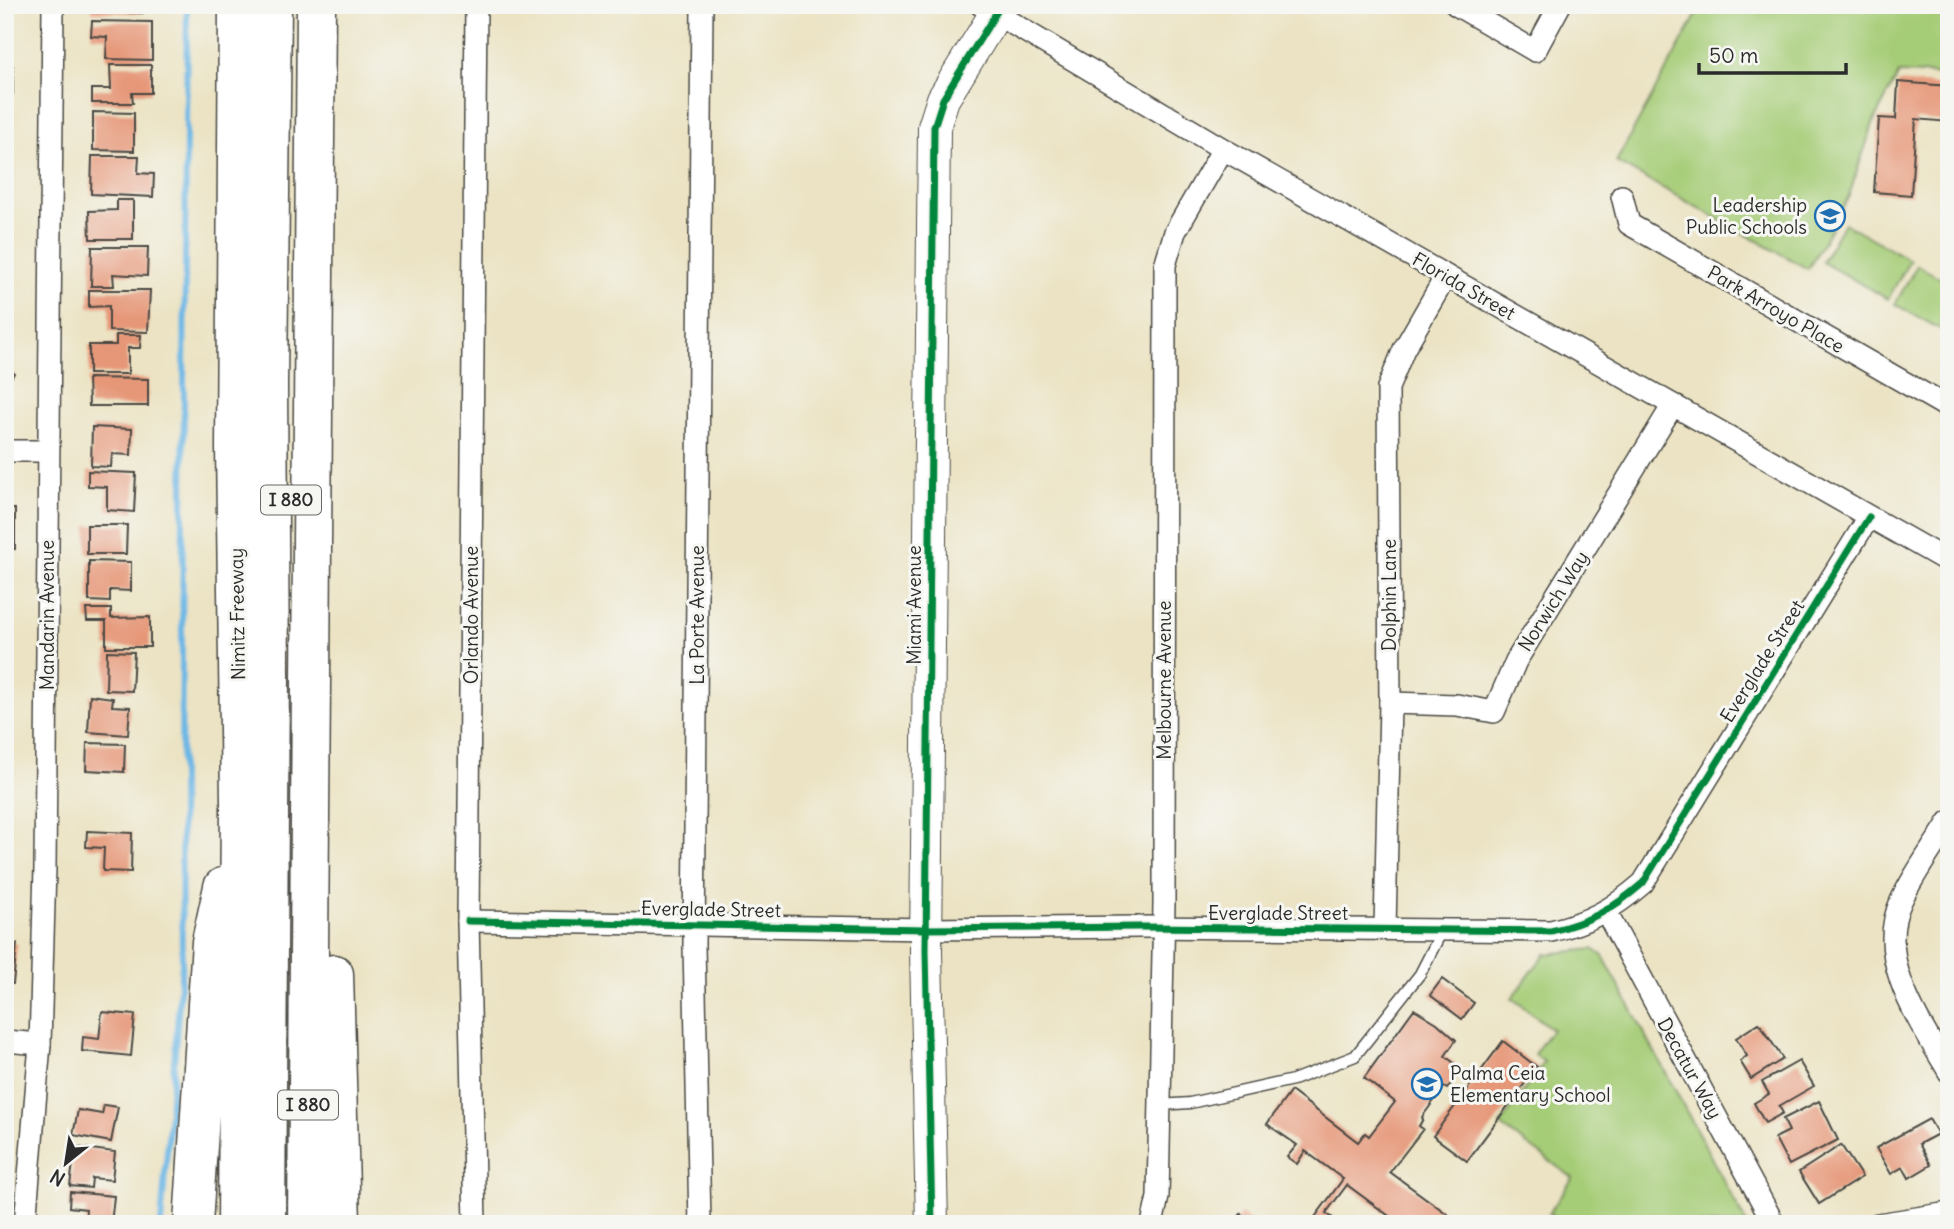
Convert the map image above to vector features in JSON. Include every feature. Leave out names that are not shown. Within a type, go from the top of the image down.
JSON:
[{"type":"highway","name":"Nimitz Freeway","points":[[237,1224],[240,802],[235,447],[238,5]]},
{"type":"highway","name":"I 880","points":[[266,1224],[270,690],[268,385],[272,5]]},
{"type":"highway","name":"I 880","points":[[293,5],[288,962],[309,987]]},
{"type":"highway","name":"I 880","points":[[307,1224],[316,5]]},
{"type":"highway","points":[[235,447],[268,385]]},
{"type":"highway","points":[[193,1224],[211,942],[240,802]]},
{"type":"highway","points":[[310,847],[331,871],[341,1224]]},
{"type":"street","name":"Mandarin Avenue","points":[[25,1224],[40,1044],[46,855],[53,5]]},
{"type":"street","name":"Orlando Avenue","points":[[475,1224],[468,920],[476,5]]},
{"type":"street","name":"La Porte Avenue","points":[[700,1224],[694,924],[702,5]]},
{"type":"street","points":[[1456,5],[1535,51],[1560,5]]},
{"type":"street","name":"Florida Street","points":[[993,8],[1223,149],[1949,562]]},
{"type":"street","name":"Miami Avenue","points":[[932,1224],[927,929],[934,127],[943,99],[993,8]]},
{"type":"street","name":"Melbourne Avenue","points":[[1152,1224],[1158,1197],[1163,928],[1165,265],[1175,232],[1223,149]]},
{"type":"street","name":"Park Arroyo Place","points":[[1622,196],[1629,224],[1949,408]]},
{"type":"street","name":"Dolphin Lane","points":[[1385,929],[1390,703],[1388,388],[1404,349],[1446,276]]},
{"type":"street","name":"Norwich Way","points":[[1390,703],[1457,705],[1494,712],[1516,661],[1673,405]]},
{"type":"street","points":[[5,451],[48,452]]},
{"type":"street","name":"Everglade Street","points":[[468,920],[927,929],[1551,930],[1581,924],[1606,912],[1643,883],[1869,517]]},
{"type":"street","points":[[1949,822],[1900,902],[1893,934],[1895,965],[1918,1018],[1949,1072]]},
{"type":"street","name":"Decatur Way","points":[[1606,912],[1774,1224]]},
{"type":"street","points":[[5,1041],[40,1044]]},
{"type":"street","points":[[1878,1224],[1949,1213]]},
{"type":"lane","points":[[1160,1105],[1190,1103],[1293,1080],[1355,1056],[1420,974],[1443,929]]},
{"type":"green space","name":"Leadership Public Schools","points":[[1702,5],[1949,5],[1949,75],[1899,73],[1874,121],[1848,198],[1808,269],[1616,162]]},
{"type":"green space","points":[[1844,223],[1910,260],[1888,299],[1822,262]]},
{"type":"green space","points":[[1917,265],[1949,283],[1949,334],[1895,304]]},
{"type":"green space","points":[[1593,949],[1603,956],[1747,1224],[1558,1224],[1559,1221],[1549,1213],[1573,1178],[1500,1125],[1544,1062],[1534,1054],[1552,1029],[1512,998],[1545,954]]},
{"type":"building","points":[[92,5],[143,5],[143,13],[92,12]]},
{"type":"building","points":[[92,21],[152,22],[152,60],[106,59],[107,37],[91,36]]},
{"type":"building","points":[[110,65],[151,65],[151,93],[132,93],[133,103],[92,103],[92,89],[111,89]]},
{"type":"building","points":[[5,66],[13,66],[13,94],[5,94]]},
{"type":"building","points":[[1898,82],[1949,86],[1949,122],[1916,119],[1911,195],[1874,192],[1879,118],[1896,119]]},
{"type":"building","points":[[5,103],[12,103],[11,117],[5,117]]},
{"type":"building","points":[[93,112],[134,113],[134,151],[93,150]]},
{"type":"building","points":[[92,156],[139,156],[138,173],[154,174],[153,197],[91,194]]},
{"type":"building","points":[[5,158],[12,158],[11,185],[5,185]]},
{"type":"building","points":[[5,195],[10,195],[8,230],[5,230]]},
{"type":"building","points":[[117,200],[133,200],[133,239],[90,239],[89,211],[117,210]]},
{"type":"building","points":[[5,237],[11,237],[10,253],[5,252]]},
{"type":"building","points":[[92,247],[148,247],[147,276],[113,274],[114,286],[91,286]]},
{"type":"building","points":[[7,286],[9,318],[5,318]]},
{"type":"building","points":[[89,290],[150,290],[148,332],[109,331],[109,306],[89,307]]},
{"type":"building","points":[[116,335],[141,335],[140,348],[128,348],[128,374],[89,374],[89,345],[116,345]]},
{"type":"building","points":[[5,368],[14,373],[5,388]]},
{"type":"building","points":[[88,378],[148,379],[148,406],[89,406]]},
{"type":"building","points":[[92,427],[132,429],[131,455],[112,454],[111,467],[91,466]]},
{"type":"building","points":[[88,471],[136,473],[134,512],[107,510],[107,487],[88,486]]},
{"type":"building","points":[[5,509],[15,509],[15,549],[5,550]]},
{"type":"building","points":[[87,525],[127,525],[126,554],[87,554]]},
{"type":"building","points":[[5,559],[8,559],[9,598],[5,598]]},
{"type":"building","points":[[89,561],[131,562],[131,591],[110,590],[110,602],[89,601]]},
{"type":"building","points":[[86,609],[111,609],[111,618],[150,617],[150,647],[106,647],[106,621],[87,621]]},
{"type":"building","points":[[107,651],[134,652],[132,691],[106,690]]},
{"type":"building","points":[[90,695],[113,698],[112,706],[130,707],[128,735],[88,732]]},
{"type":"building","points":[[87,743],[125,744],[124,772],[86,770]]},
{"type":"building","points":[[87,831],[132,833],[131,872],[103,871],[104,848],[86,847]]},
{"type":"building","points":[[5,943],[17,944],[13,984],[5,983]]},
{"type":"building","points":[[1442,979],[1474,1003],[1462,1019],[1430,995]]},
{"type":"building","points":[[1414,1009],[1437,1023],[1456,1040],[1445,1056],[1462,1069],[1447,1089],[1444,1087],[1422,1117],[1419,1126],[1423,1129],[1390,1172],[1461,1224],[1400,1224],[1347,1185],[1326,1213],[1341,1224],[1310,1224],[1343,1179],[1305,1151],[1297,1164],[1287,1157],[1297,1145],[1267,1124],[1291,1091],[1358,1142],[1365,1133],[1369,1136],[1395,1102],[1364,1078]]},
{"type":"building","points":[[102,1012],[135,1015],[131,1056],[82,1051],[83,1037],[99,1039]]},
{"type":"building","points":[[1759,1023],[1783,1059],[1751,1079],[1740,1061],[1747,1056],[1736,1038]]},
{"type":"building","points":[[1503,1041],[1537,1067],[1467,1161],[1433,1136]]},
{"type":"building","points":[[1799,1061],[1814,1086],[1779,1106],[1783,1113],[1765,1123],[1754,1103],[1769,1094],[1762,1082]]},
{"type":"building","points":[[1819,1101],[1838,1140],[1789,1165],[1775,1138],[1789,1131],[1783,1119]]},
{"type":"building","points":[[104,1105],[118,1107],[111,1142],[73,1135],[78,1110],[102,1114]]},
{"type":"building","points":[[1929,1119],[1938,1134],[1919,1144],[1931,1165],[1909,1178],[1903,1167],[1891,1174],[1876,1148]]},
{"type":"building","points":[[1841,1145],[1862,1177],[1819,1204],[1799,1172]]},
{"type":"building","points":[[75,1147],[115,1152],[112,1180],[92,1178],[91,1188],[70,1186]]},
{"type":"building","points":[[70,1192],[114,1196],[111,1224],[85,1224],[86,1209],[69,1207]]},
{"type":"building","points":[[1241,1214],[1254,1224],[1233,1224]]},
{"type":"waterway","points":[[161,1224],[182,964],[187,5]]},
{"type":"cycle path","points":[[932,1224],[926,951],[934,127],[943,99],[1001,5]]},
{"type":"cycle path","points":[[468,921],[927,929],[1141,927],[1551,931],[1565,927],[1600,913],[1643,883],[1869,517]]},
{"type":"place","name":"Leadership Public Schools","points":[[1830,216]]},
{"type":"place","name":"Palma Ceia Elementary School","points":[[1427,1084]]}]
